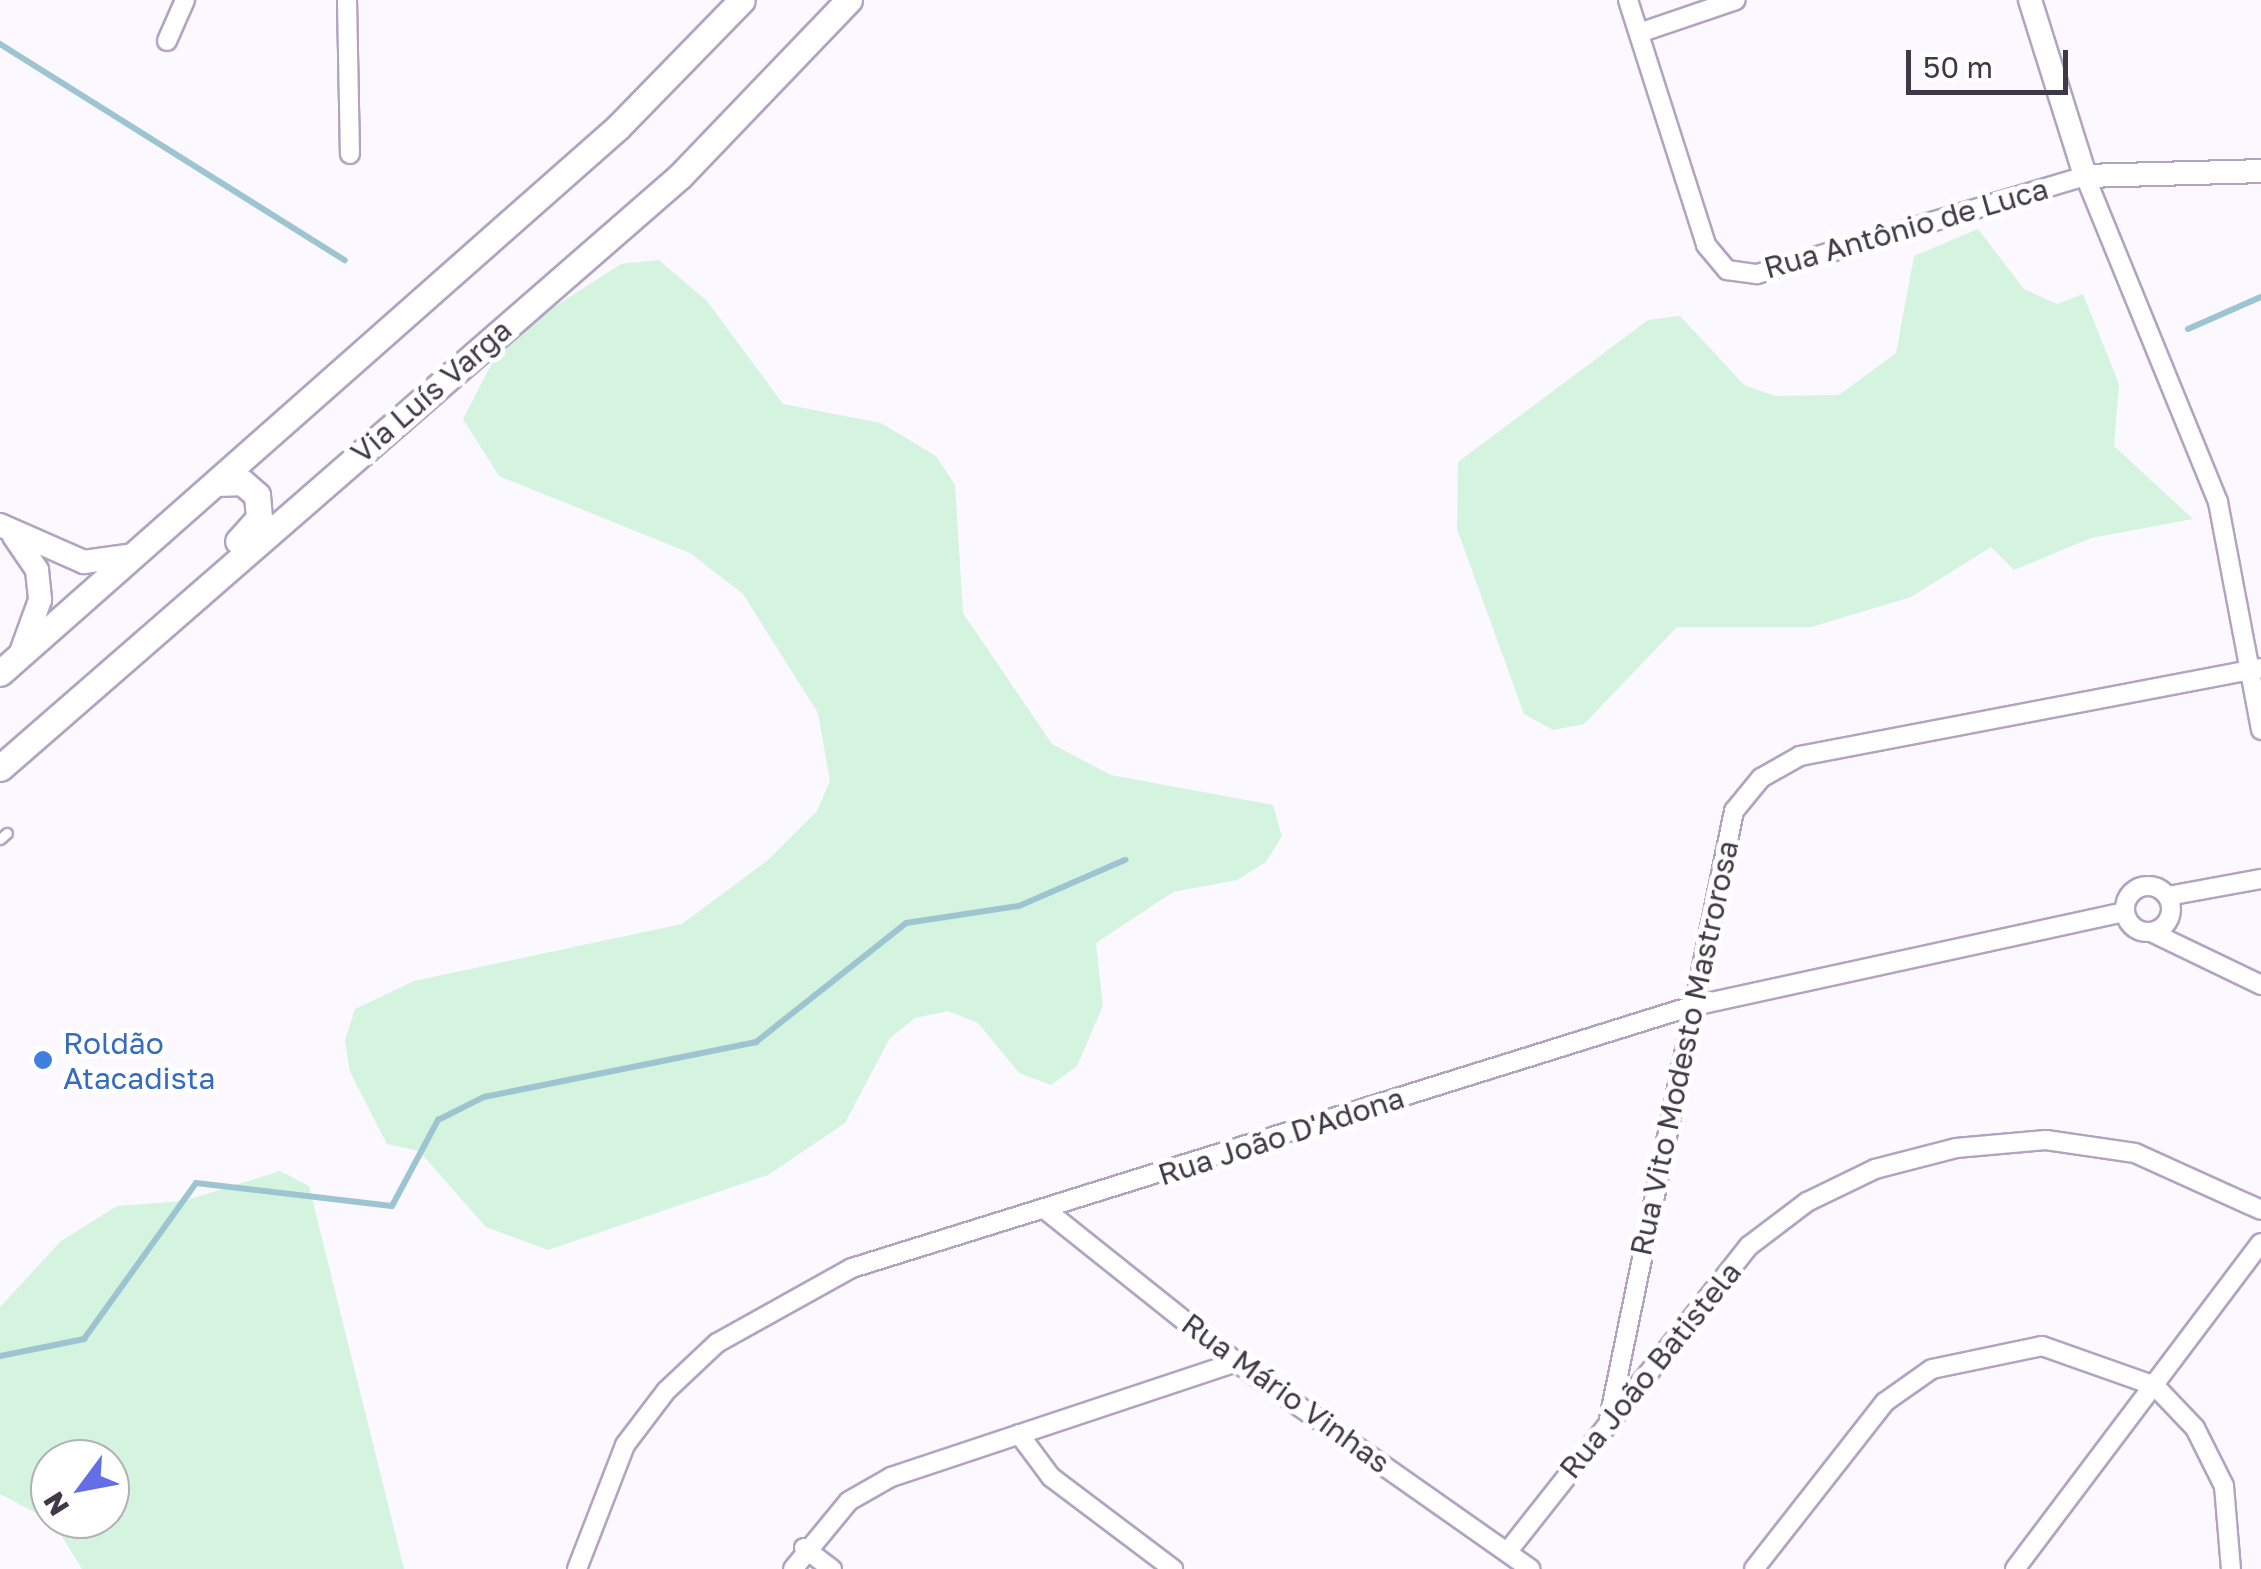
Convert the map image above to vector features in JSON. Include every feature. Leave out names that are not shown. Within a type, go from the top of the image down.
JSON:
[{"type":"main road","points":[[0,673],[618,127],[742,0]]},
{"type":"main road","name":"Via Luís Varga","points":[[0,768],[680,176],[849,0]]},
{"type":"main road","points":[[148,637],[159,610],[259,518],[251,488],[216,483]]},
{"type":"street","points":[[167,40],[185,0]]},
{"type":"street","points":[[346,0],[350,154]]},
{"type":"street","points":[[1628,0],[1639,32],[1736,0]]},
{"type":"street","points":[[2030,0],[2084,176],[2218,502],[2256,669],[2261,730]]},
{"type":"street","name":"Rua Antônio de Luca","points":[[1639,32],[1706,245],[1727,270],[1757,274],[2084,176]]},
{"type":"street","points":[[2084,176],[2261,171]]},
{"type":"street","points":[[6,529],[84,562],[133,556]]},
{"type":"street","points":[[6,529],[37,570],[40,600],[20,655]]},
{"type":"street","name":"Rua Vito Modesto Mastrorosa","points":[[1609,1420],[1689,1007],[1734,811],[1761,778],[1800,756],[2256,669]]},
{"type":"street","points":[[2151,932],[2170,918],[2168,896],[2261,879]]},
{"type":"street","name":"Rua João D'Adona","points":[[577,1569],[625,1445],[716,1343],[852,1268],[1689,1007],[2125,912],[2140,886],[2168,896]]},
{"type":"street","points":[[2125,912],[2151,932],[2261,985]]},
{"type":"street","name":"Rua João Batistela","points":[[1508,1552],[1749,1246],[1807,1202],[1876,1169],[1956,1148],[2046,1140],[2136,1153],[2261,1210]]},
{"type":"street","name":"Rua Mário Vinhas","points":[[1048,1210],[1236,1362],[1530,1569]]},
{"type":"street","points":[[2016,1569],[2261,1243]]},
{"type":"street","points":[[1754,1569],[1885,1402],[1932,1369],[2042,1346],[2155,1386],[2196,1428],[2224,1486],[2231,1569]]},
{"type":"street","points":[[793,1569],[804,1548],[850,1500],[891,1477],[1236,1362]]},
{"type":"street","points":[[1019,1434],[1052,1477],[1173,1569]]},
{"type":"street","points":[[804,1548],[832,1569]]},
{"type":"green space","points":[[1978,229],[2024,289],[2057,304],[2083,294],[2119,384],[2114,446],[2193,519],[2091,538],[2014,570],[1991,547],[1911,597],[1811,627],[1677,627],[1584,724],[1553,730],[1524,714],[1457,529],[1458,462],[1648,320],[1680,316],[1744,385],[1775,396],[1839,395],[1896,353],[1914,256]]},
{"type":"green space","points":[[659,260],[707,301],[783,404],[881,423],[936,456],[955,485],[963,613],[1052,744],[1111,775],[1273,805],[1282,836],[1266,862],[1237,880],[1173,892],[1096,943],[1103,1006],[1077,1066],[1051,1085],[1019,1073],[978,1023],[948,1011],[915,1018],[890,1038],[845,1123],[768,1175],[548,1250],[486,1227],[419,1151],[387,1144],[350,1072],[345,1040],[355,1009],[414,981],[682,924],[768,860],[817,811],[830,781],[818,713],[743,594],[690,553],[499,476],[463,419],[493,361],[540,316],[621,264]]},
{"type":"green space","points":[[280,1171],[309,1186],[404,1569],[82,1569],[63,1539],[130,1539],[130,1439],[30,1439],[30,1510],[0,1494],[0,1307],[61,1241],[117,1206],[184,1201]]},
{"type":"waterway","points":[[0,44],[345,260]]},
{"type":"waterway","points":[[2188,329],[2261,297]]},
{"type":"waterway","points":[[0,1356],[84,1339],[196,1183],[392,1206],[438,1120],[484,1097],[756,1042],[906,923],[1019,906],[1125,860]]},
{"type":"place","name":"Roldão Atacadista","points":[[43,1060]]}]
